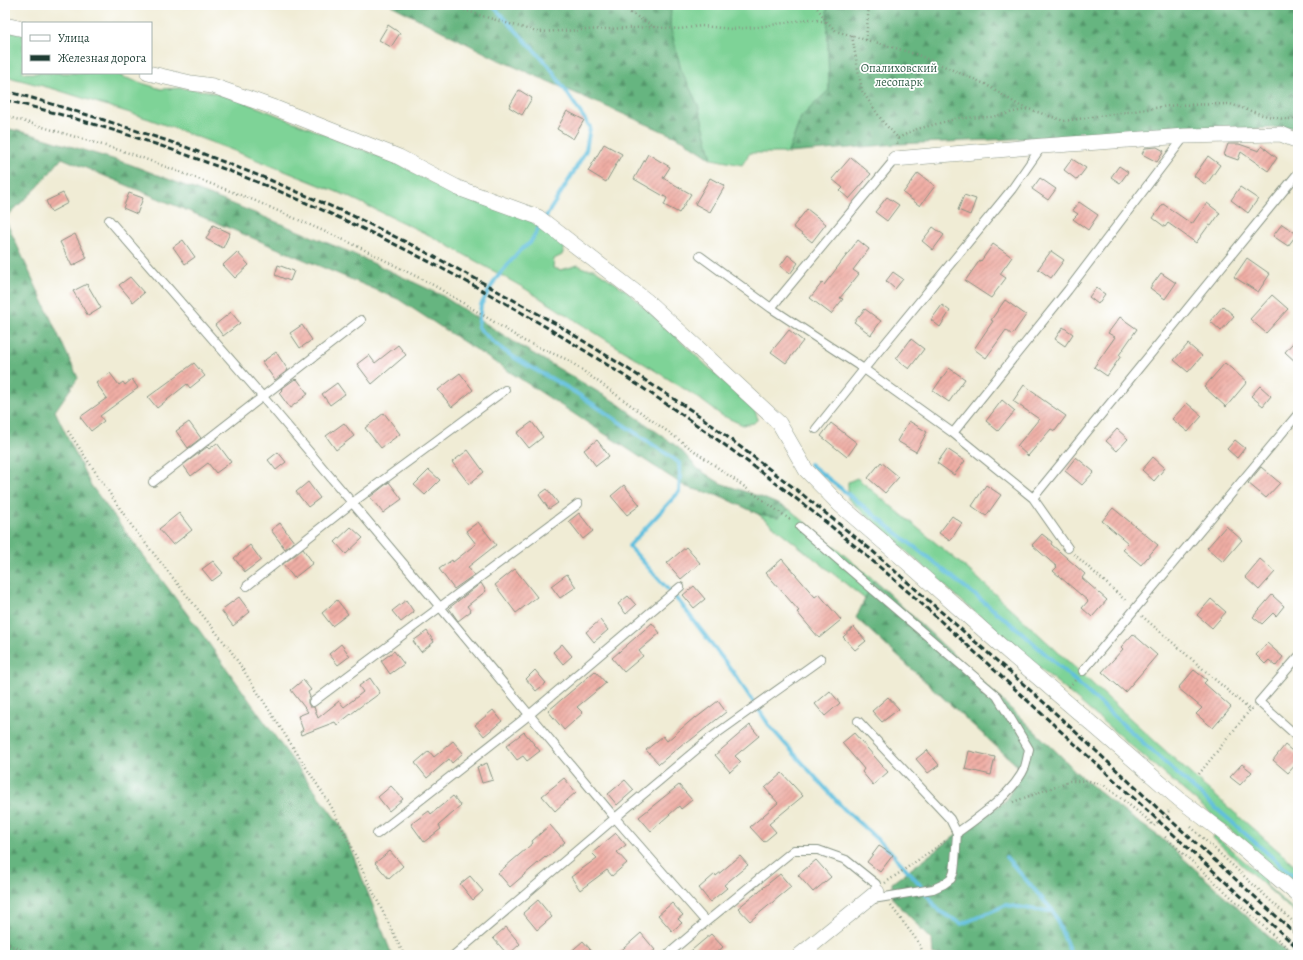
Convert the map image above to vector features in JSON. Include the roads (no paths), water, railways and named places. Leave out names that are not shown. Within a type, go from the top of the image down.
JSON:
[{"type":"street","points":[[5,25],[22,29]]},
{"type":"street","points":[[152,74],[190,83],[213,86],[275,108],[400,157],[458,188],[538,217],[647,301],[779,423],[806,470],[840,505],[1180,799],[1230,838],[1298,895]]},
{"type":"street","points":[[895,159],[1042,146],[1185,136],[1281,134],[1298,141]]},
{"type":"street","points":[[800,955],[878,894]]},
{"type":"lane","points":[[953,433],[1068,290],[1185,136]]},
{"type":"lane","points":[[816,429],[1012,189],[1042,146]]},
{"type":"lane","points":[[771,308],[895,159]]},
{"type":"lane","points":[[1033,498],[1298,173]]},
{"type":"lane","points":[[109,220],[263,397],[615,818],[706,922]]},
{"type":"lane","points":[[700,256],[771,308],[864,369],[953,433],[1033,498],[1068,548]]},
{"type":"lane","points":[[153,482],[361,320]]},
{"type":"lane","points":[[247,586],[352,503],[504,390]]},
{"type":"lane","points":[[1083,671],[1298,414]]},
{"type":"lane","points":[[313,702],[578,504]]},
{"type":"lane","points":[[800,527],[997,696],[1029,748],[1026,766],[1011,788],[957,833]]},
{"type":"lane","points":[[377,834],[529,715],[680,587]]},
{"type":"lane","points":[[1298,657],[1259,702],[1298,737]]},
{"type":"lane","points":[[454,955],[709,740],[821,659]]},
{"type":"lane","points":[[667,955],[794,850],[818,850],[846,860],[876,884],[878,894],[933,889],[944,884],[950,879],[954,872],[957,833],[950,819],[858,721]]},
{"type":"waterway","points":[[492,5],[549,66],[590,127],[586,150],[545,218]]},
{"type":"waterway","points":[[541,224],[530,243],[520,250],[495,280],[481,305],[478,327],[509,354],[581,396],[679,463],[679,492],[629,546],[681,604],[733,672],[771,728],[844,809],[890,851],[917,881],[939,911],[962,924],[1006,905],[1053,911]]},
{"type":"waterway","points":[[810,464],[1019,630],[1193,788],[1298,880]]},
{"type":"waterway","points":[[1006,857],[1053,911],[1071,954],[1074,955]]},
{"type":"railway","points":[[5,91],[104,120],[183,146],[270,180],[351,215],[418,248],[558,325],[700,416],[798,491],[870,549],[1039,698],[1298,936]]},
{"type":"railway","points":[[5,100],[112,130],[217,166],[319,209],[420,257],[518,310],[613,368],[705,431],[794,497],[861,551],[958,637],[1298,948]]},
{"type":"park label","name":"Опалиховский лесопарк","points":[[899,75]]}]
